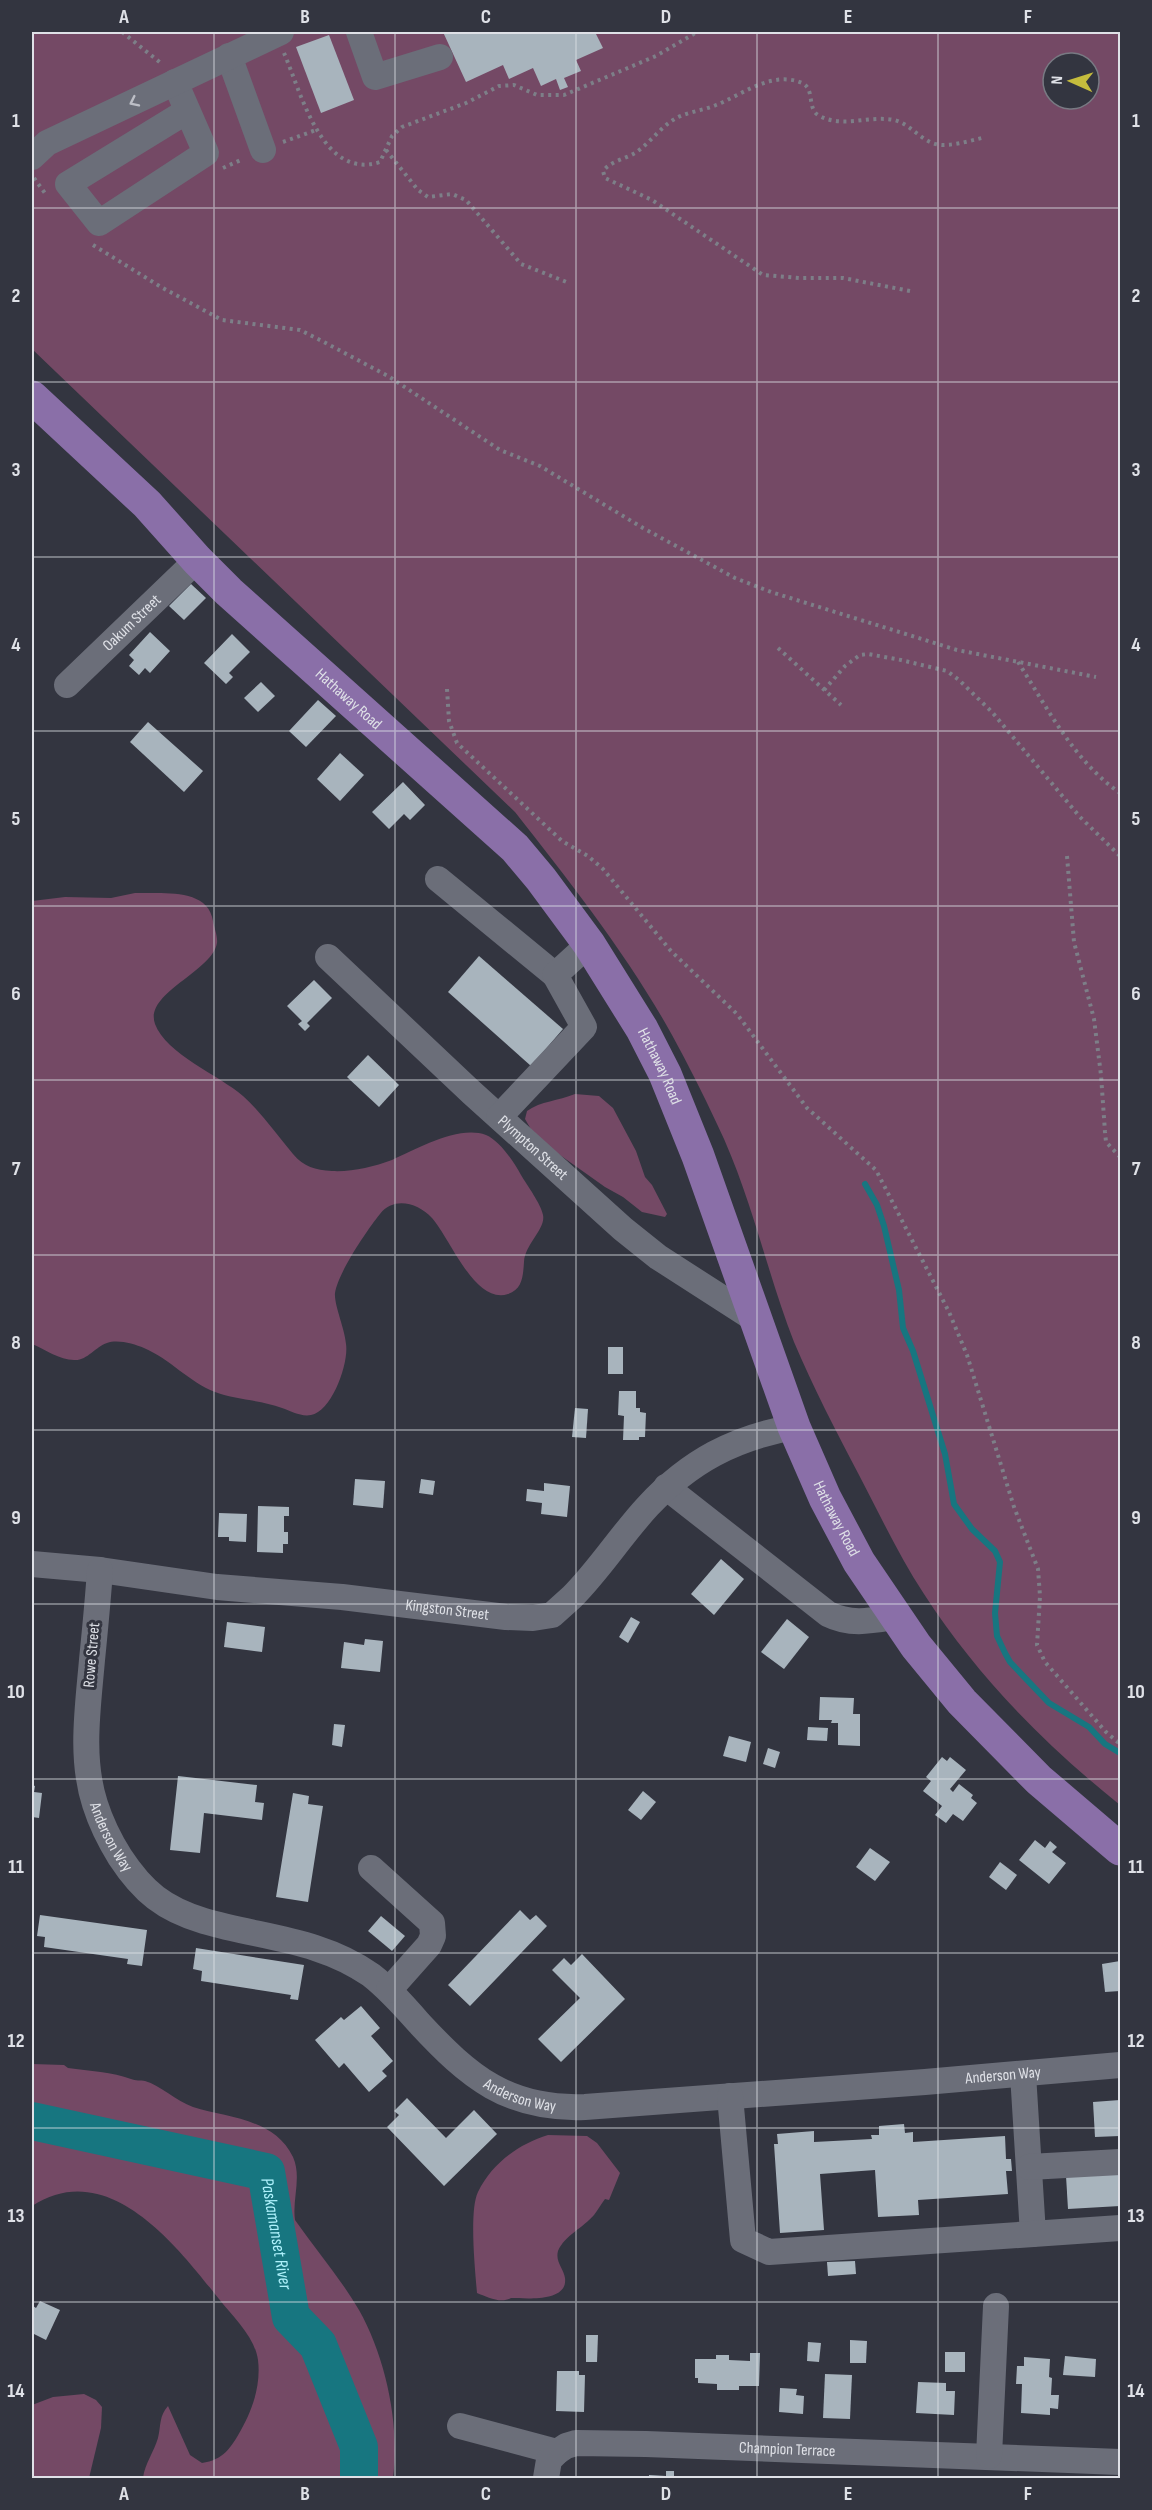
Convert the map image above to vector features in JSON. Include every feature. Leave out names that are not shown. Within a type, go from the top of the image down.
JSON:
[{"type":"main road","name":"Hathaway Road","points":[[32,397],[147,504],[197,560],[404,751],[480,814],[515,848],[541,879],[589,944],[642,1029],[665,1074],[698,1156],[794,1427],[843,1534],[894,1617],[938,1675],[986,1728],[1039,1780],[1120,1849]]},
{"type":"street","points":[[32,157],[47,143],[279,32]]},
{"type":"street","points":[[359,32],[375,77],[440,57]]},
{"type":"street","points":[[229,56],[263,150]]},
{"type":"street","points":[[175,82],[206,153],[99,223],[68,184],[187,111]]},
{"type":"street","name":"Oakum Street","points":[[67,685],[197,560]]},
{"type":"street","points":[[438,879],[555,975],[584,1027],[499,1117]]},
{"type":"street","points":[[555,975],[589,944]]},
{"type":"street","name":"Plympton Street","points":[[328,957],[499,1117],[623,1228],[658,1257],[756,1320]]},
{"type":"street","name":"Kingston Street","points":[[32,1564],[100,1570],[217,1587],[363,1600],[507,1617],[543,1617],[559,1610],[586,1583],[666,1487],[695,1465],[751,1436],[794,1427]]},
{"type":"street","points":[[666,1487],[828,1614],[842,1621],[859,1622],[894,1617]]},
{"type":"street","name":"Rowe Street","points":[[87,1741],[87,1710],[100,1570]]},
{"type":"street","name":"Anderson Way","points":[[87,1741],[89,1781],[102,1824],[134,1876],[158,1901],[200,1920],[329,1952],[362,1969],[388,1990],[467,2072],[495,2090],[531,2103],[550,2107],[585,2107],[1120,2065]]},
{"type":"street","points":[[371,1868],[432,1923],[433,1936],[429,1945],[388,1990]]},
{"type":"street","points":[[1023,2074],[1033,2234]]},
{"type":"street","points":[[730,2096],[743,2240],[769,2252],[1120,2228]]},
{"type":"street","points":[[1029,2167],[1120,2162]]},
{"type":"street","points":[[989,2456],[996,2306]]},
{"type":"street","points":[[460,2426],[557,2452],[549,2460],[546,2478]]},
{"type":"street","name":"Champion Terrace","points":[[557,2452],[576,2443],[953,2467],[989,2456],[1051,2468],[1120,2462]]},
{"type":"path","points":[[122,32],[163,65],[175,82]]},
{"type":"path","points":[[279,32],[324,143],[338,156],[353,163],[365,165],[380,162],[393,136],[402,127],[466,103],[499,86],[514,85],[537,95],[564,95],[656,56],[697,32]]},
{"type":"path","points":[[910,291],[843,278],[799,278],[763,274],[652,200],[605,178],[603,171],[607,166],[635,153],[675,118],[716,105],[737,93],[774,80],[801,83],[806,86],[810,92],[813,111],[818,115],[853,122],[896,120],[907,125],[932,144],[942,145],[982,138]]},
{"type":"path","points":[[386,150],[418,190],[428,197],[452,194],[466,200],[521,264],[569,283]]},
{"type":"path","points":[[32,176],[49,199]]},
{"type":"path","points":[[88,241],[161,287],[222,320],[300,330],[322,341],[388,376],[500,450],[540,466],[643,528],[735,578],[771,592],[957,650],[1095,677]]},
{"type":"path","points":[[778,648],[841,705]]},
{"type":"path","points":[[824,690],[845,666],[860,655],[868,654],[901,660],[947,671],[992,712],[1080,817],[1120,856]]},
{"type":"path","points":[[1018,662],[1069,742],[1094,773],[1120,793]]},
{"type":"path","points":[[447,689],[449,721],[457,743],[562,841],[588,856],[603,869],[671,951],[736,1014],[807,1108],[876,1170],[949,1312],[967,1355],[1011,1498],[1038,1569],[1040,1596],[1037,1645],[1039,1652],[1045,1662],[1106,1732],[1120,1744]]},
{"type":"path","points":[[1067,856],[1074,942],[1094,1019],[1106,1142],[1120,1156]]},
{"type":"shaded area","points":[[32,32],[1120,32],[1120,1805],[1065,1758],[989,1681],[966,1653],[915,1580],[801,1359],[784,1315],[739,1177],[701,1090],[637,977],[578,893],[515,812],[32,349]]},
{"type":"shaded area","points":[[135,893],[169,893],[193,897],[209,910],[217,941],[212,954],[204,964],[168,992],[159,1002],[154,1013],[155,1024],[161,1035],[181,1054],[243,1096],[301,1162],[320,1170],[355,1170],[392,1160],[451,1136],[463,1133],[486,1135],[506,1152],[515,1164],[542,1211],[543,1220],[525,1255],[522,1277],[517,1289],[508,1294],[496,1295],[485,1290],[474,1280],[439,1227],[426,1213],[413,1205],[399,1203],[386,1208],[374,1221],[347,1263],[337,1285],[335,1298],[345,1338],[345,1363],[332,1396],[319,1412],[311,1415],[215,1392],[162,1358],[131,1344],[107,1343],[79,1360],[69,1360],[32,1344],[32,901],[65,897],[111,898]]},
{"type":"shaded area","points":[[575,1094],[599,1096],[613,1108],[636,1151],[645,1177],[652,1185],[667,1214],[665,1217],[642,1212],[536,1138],[525,1119],[527,1111],[538,1105]]},
{"type":"shaded area","points":[[32,2064],[64,2065],[68,2068],[109,2073],[145,2081],[193,2107],[235,2117],[262,2127],[285,2144],[293,2157],[297,2172],[295,2220],[352,2298],[377,2349],[389,2392],[392,2414],[395,2458],[393,2478],[143,2478],[158,2438],[162,2417],[168,2406],[190,2455],[202,2463],[216,2459],[230,2448],[245,2422],[255,2396],[259,2369],[256,2352],[243,2328],[183,2255],[138,2214],[113,2199],[87,2192],[60,2193],[32,2206]]},
{"type":"shaded area","points":[[548,2135],[587,2136],[597,2143],[620,2173],[609,2200],[605,2199],[590,2220],[561,2245],[558,2259],[565,2278],[560,2292],[544,2297],[507,2300],[494,2299],[477,2293],[473,2226],[478,2192],[491,2172],[507,2156]]},
{"type":"shaded area","points":[[84,2394],[96,2400],[102,2407],[101,2428],[89,2478],[32,2478],[32,2405],[53,2397]]},
{"type":"building","points":[[443,32],[595,32],[603,48],[576,60],[581,71],[564,78],[568,87],[560,90],[556,79],[541,86],[533,68],[509,79],[503,65],[466,82]]},
{"type":"building","points":[[329,35],[354,100],[321,113],[296,47]]},
{"type":"building","points":[[191,584],[206,598],[184,620],[169,606]]},
{"type":"building","points":[[150,632],[170,651],[150,673],[145,668],[139,675],[129,666],[134,660],[129,655]]},
{"type":"building","points":[[232,634],[250,652],[229,673],[233,677],[226,684],[204,663]]},
{"type":"building","points":[[261,682],[275,696],[258,712],[244,698]]},
{"type":"building","points":[[318,700],[336,716],[306,747],[289,731]]},
{"type":"building","points":[[148,722],[203,771],[184,792],[130,742]]},
{"type":"building","points":[[340,753],[364,775],[340,801],[317,779]]},
{"type":"building","points":[[403,782],[425,805],[410,820],[404,814],[389,829],[372,812]]},
{"type":"building","points":[[479,956],[563,1029],[531,1066],[448,992]]},
{"type":"building","points":[[314,980],[332,998],[307,1023],[310,1026],[305,1031],[298,1024],[302,1021],[287,1006]]},
{"type":"building","points":[[368,1055],[399,1085],[379,1107],[347,1077]]},
{"type":"building","points":[[608,1347],[623,1347],[623,1374],[608,1374]]},
{"type":"building","points":[[619,1391],[636,1391],[636,1408],[646,1413],[645,1437],[639,1437],[639,1440],[623,1440],[624,1416],[618,1415]]},
{"type":"building","points":[[575,1408],[588,1409],[586,1438],[572,1437]]},
{"type":"building","points":[[355,1479],[385,1481],[383,1508],[353,1505]]},
{"type":"building","points":[[421,1479],[435,1481],[433,1495],[419,1493]]},
{"type":"building","points":[[544,1483],[570,1486],[567,1517],[541,1514],[542,1503],[526,1501],[527,1489],[544,1491]]},
{"type":"building","points":[[258,1506],[289,1507],[289,1516],[284,1516],[284,1532],[288,1532],[288,1544],[283,1544],[283,1553],[257,1552]]},
{"type":"building","points":[[219,1513],[247,1514],[246,1542],[229,1541],[229,1537],[218,1537]]},
{"type":"building","points":[[721,1559],[744,1579],[714,1615],[691,1594]]},
{"type":"building","points":[[631,1617],[640,1622],[628,1643],[619,1637]]},
{"type":"building","points":[[787,1619],[809,1637],[784,1669],[761,1652]]},
{"type":"building","points":[[227,1622],[265,1627],[262,1652],[224,1647]]},
{"type":"building","points":[[365,1639],[383,1641],[380,1672],[341,1668],[344,1642],[364,1645]]},
{"type":"building","points":[[820,1697],[854,1698],[853,1714],[860,1714],[860,1746],[838,1745],[838,1723],[831,1723],[832,1720],[819,1720]]},
{"type":"building","points":[[334,1724],[345,1725],[342,1747],[332,1745]]},
{"type":"building","points":[[808,1727],[828,1728],[827,1741],[807,1740]]},
{"type":"building","points":[[729,1736],[751,1742],[746,1762],[723,1756]]},
{"type":"building","points":[[768,1748],[780,1752],[775,1768],[763,1764]]},
{"type":"building","points":[[942,1757],[947,1761],[950,1757],[966,1770],[950,1789],[953,1792],[959,1784],[973,1795],[971,1798],[977,1803],[963,1821],[953,1814],[946,1823],[935,1815],[942,1806],[923,1791],[931,1781],[926,1777]]},
{"type":"building","points":[[178,1776],[257,1785],[255,1802],[264,1803],[262,1820],[204,1813],[200,1853],[170,1850]]},
{"type":"building","points":[[32,1785],[35,1786],[34,1792],[42,1793],[39,1818],[32,1817]]},
{"type":"building","points":[[643,1791],[656,1802],[641,1820],[628,1810]]},
{"type":"building","points":[[293,1793],[309,1796],[308,1804],[323,1806],[308,1902],[276,1897]]},
{"type":"building","points":[[1035,1840],[1045,1848],[1050,1841],[1057,1847],[1052,1852],[1066,1863],[1049,1884],[1019,1860]]},
{"type":"building","points":[[870,1848],[890,1862],[875,1881],[856,1867]]},
{"type":"building","points":[[1000,1862],[1017,1875],[1006,1890],[989,1877]]},
{"type":"building","points":[[520,1910],[530,1920],[536,1915],[547,1926],[470,2006],[448,1985]]},
{"type":"building","points":[[40,1915],[147,1930],[142,1966],[127,1964],[128,1959],[44,1947],[45,1937],[37,1936]]},
{"type":"building","points":[[381,1916],[405,1936],[392,1951],[368,1931]]},
{"type":"building","points":[[196,1948],[304,1965],[298,2000],[290,1999],[291,1995],[201,1981],[202,1971],[193,1969]]},
{"type":"building","points":[[582,1954],[625,1999],[561,2062],[538,2039],[580,1998],[552,1970],[564,1958],[571,1965]]},
{"type":"building","points":[[1120,1961],[1120,1991],[1105,1992],[1102,1964]]},
{"type":"building","points":[[361,2006],[380,2028],[371,2036],[393,2061],[382,2071],[387,2076],[369,2092],[344,2063],[339,2068],[315,2040],[341,2017],[344,2020]]},
{"type":"building","points":[[407,2098],[446,2138],[474,2110],[497,2134],[444,2186],[387,2127],[399,2115],[394,2111]]},
{"type":"building","points":[[1120,2100],[1120,2136],[1095,2137],[1093,2102]]},
{"type":"building","points":[[904,2124],[905,2133],[913,2132],[913,2142],[1005,2136],[1006,2159],[1011,2159],[1012,2171],[1006,2171],[1008,2194],[918,2200],[919,2215],[878,2217],[875,2170],[820,2174],[824,2230],[780,2233],[774,2144],[778,2144],[777,2134],[814,2131],[814,2142],[872,2139],[871,2135],[879,2135],[879,2126]]},
{"type":"building","points":[[1120,2173],[1120,2206],[1068,2209],[1066,2176]]},
{"type":"building","points":[[855,2261],[856,2274],[828,2276],[827,2262]]},
{"type":"building","points":[[40,2301],[60,2310],[46,2340],[32,2333],[32,2309],[33,2306],[36,2308]]},
{"type":"building","points":[[586,2335],[598,2335],[597,2362],[586,2362]]},
{"type":"building","points":[[850,2340],[867,2341],[866,2363],[850,2363]]},
{"type":"building","points":[[808,2342],[821,2343],[819,2362],[807,2361]]},
{"type":"building","points":[[945,2352],[965,2352],[965,2372],[945,2372]]},
{"type":"building","points":[[750,2353],[760,2353],[759,2386],[739,2386],[739,2390],[717,2390],[717,2384],[698,2383],[698,2378],[695,2378],[695,2359],[716,2359],[716,2355],[729,2355],[729,2360],[750,2361]]},
{"type":"building","points":[[1065,2356],[1096,2359],[1095,2377],[1063,2375]]},
{"type":"building","points":[[1024,2357],[1050,2359],[1051,2395],[1059,2395],[1058,2409],[1050,2408],[1050,2415],[1021,2413],[1022,2384],[1016,2384],[1017,2366],[1024,2366]]},
{"type":"building","points":[[557,2371],[579,2371],[579,2375],[585,2375],[584,2412],[556,2411]]},
{"type":"building","points":[[825,2374],[852,2375],[850,2419],[823,2418]]},
{"type":"building","points":[[918,2382],[946,2383],[946,2391],[955,2391],[954,2415],[916,2413]]},
{"type":"building","points":[[780,2388],[797,2389],[796,2395],[804,2396],[803,2414],[779,2412]]},
{"type":"building","points":[[666,2471],[674,2471],[674,2476],[684,2478],[649,2478],[649,2475],[666,2476]]},
{"type":"waterway","points":[[865,1184],[877,1205],[884,1226],[899,1290],[903,1328],[913,1351],[945,1454],[954,1504],[972,1529],[995,1551],[1000,1562],[995,1613],[997,1636],[1010,1662],[1049,1703],[1089,1727],[1105,1744],[1120,1753]]},
{"type":"waterway","name":"Paskamanset River","points":[[32,2121],[266,2172],[291,2317],[318,2345],[359,2447],[359,2478]]}]
